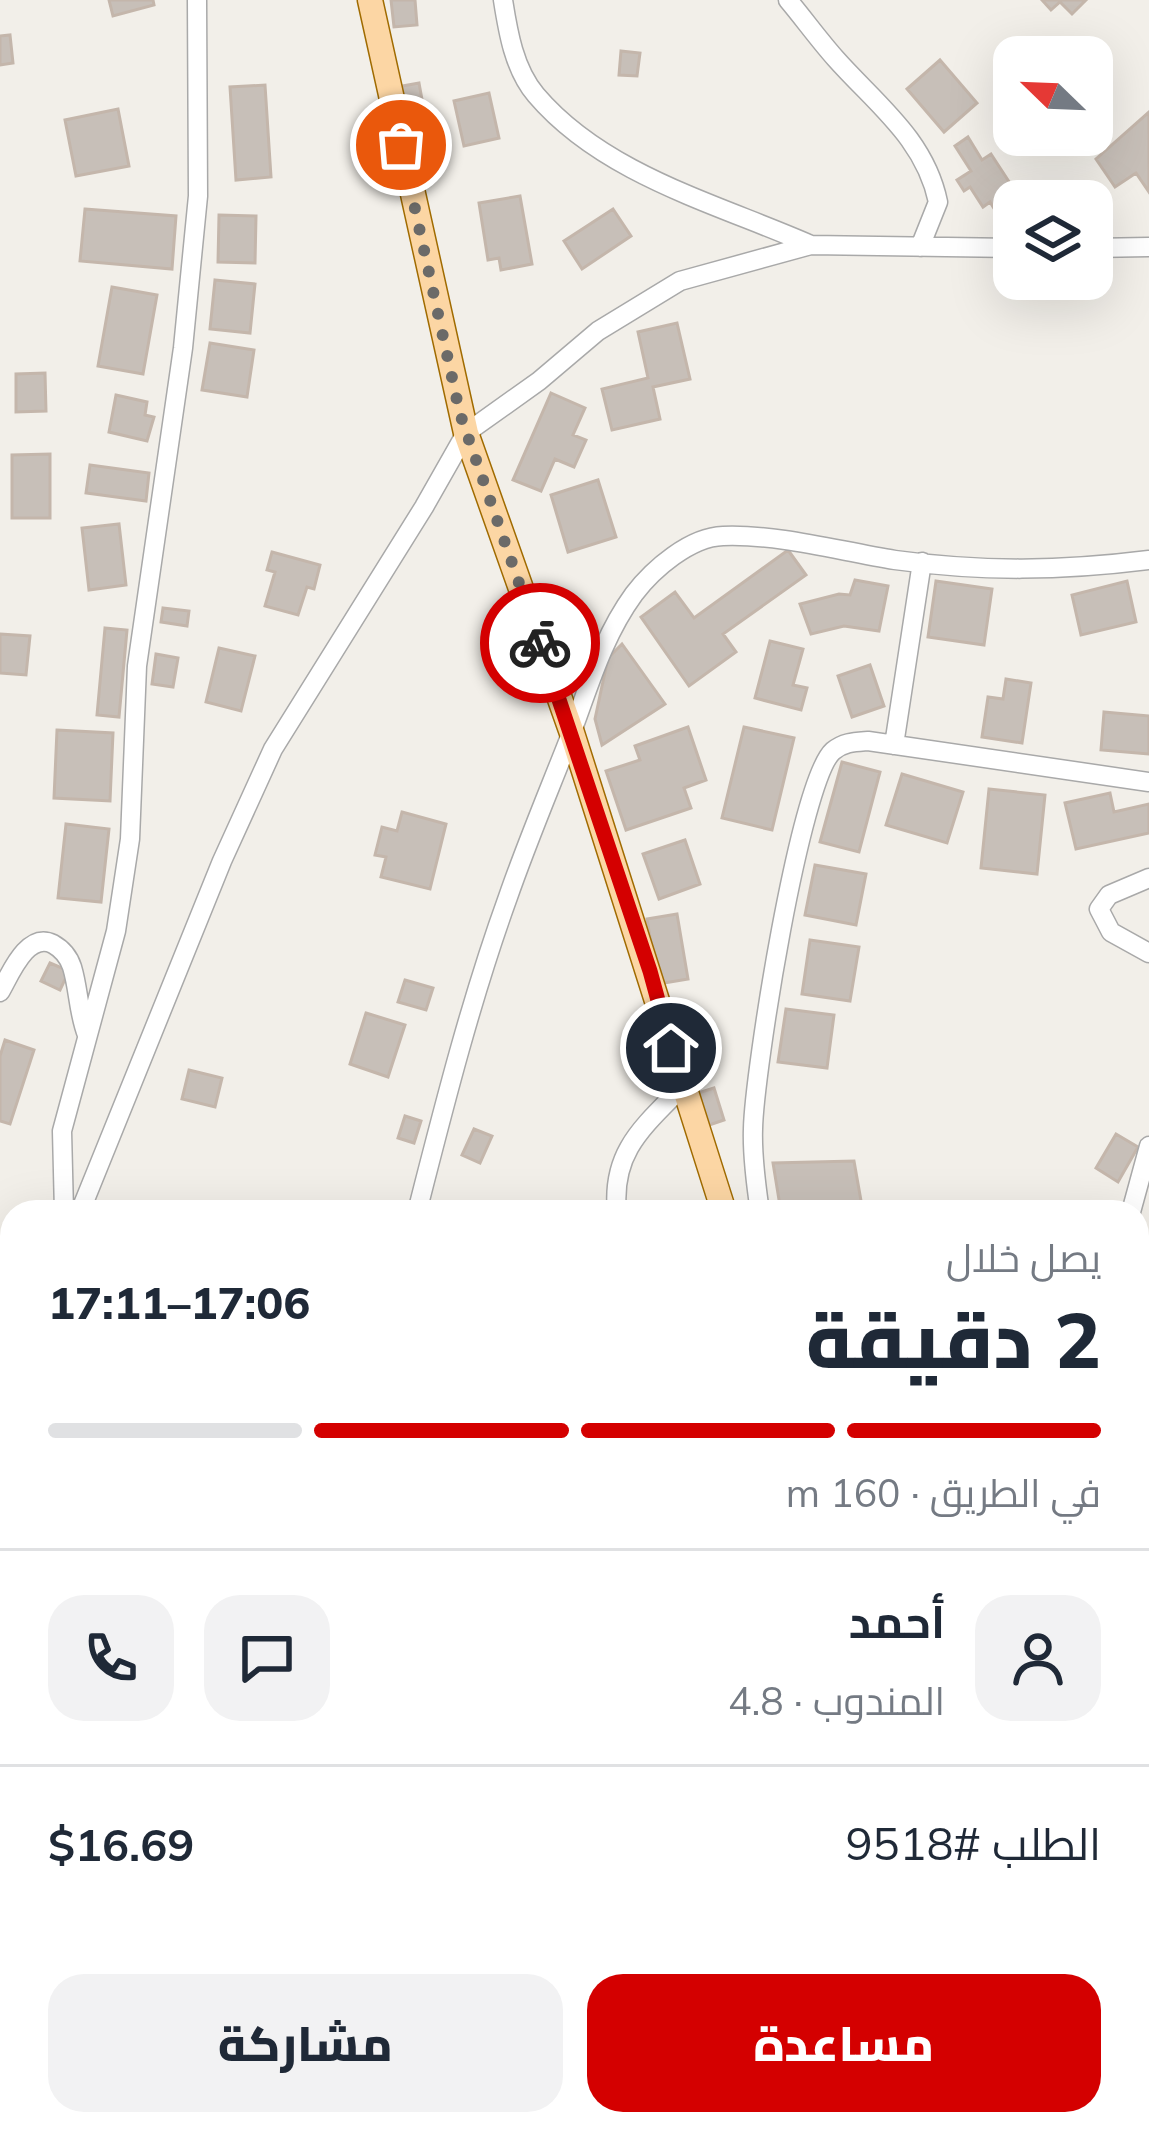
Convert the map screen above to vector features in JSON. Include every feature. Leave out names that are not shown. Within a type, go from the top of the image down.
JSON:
[{"type":"main road","points":[[370,0],[466,433],[572,733],[720,1200]]},
{"type":"street","points":[[64,1200],[62,1131],[116,931],[130,839],[137,666],[185,326],[198,196],[201,70],[197,0]]},
{"type":"street","points":[[503,0],[522,74],[536,95],[571,127],[652,178],[811,245]]},
{"type":"street","points":[[788,0],[836,59],[902,127],[923,158],[938,202],[920,248]]},
{"type":"street","points":[[85,1200],[272,748],[466,433],[598,331],[680,281],[811,245],[993,248]]},
{"type":"street","points":[[1113,248],[1149,247]]},
{"type":"street","points":[[420,1200],[458,1055],[507,898],[592,673],[625,608],[658,567],[718,536],[802,542],[922,562],[1065,571],[1149,560]]},
{"type":"street","points":[[894,745],[922,562]]},
{"type":"street","points":[[759,1200],[753,1130],[764,1022],[818,776],[831,753],[847,742],[868,740],[1149,782]]},
{"type":"street","points":[[1149,878],[1108,895],[1099,909],[1111,932],[1149,953]]},
{"type":"street","points":[[0,992],[30,946],[39,942],[56,946],[73,971],[78,1011],[87,1034]]},
{"type":"street","points":[[616,1200],[619,1163],[644,1127],[682,1087]]},
{"type":"street","points":[[1134,1200],[1148,1151]]},
{"type":"building","points":[[109,0],[153,0],[154,5],[113,16]]},
{"type":"building","points":[[391,0],[415,0],[417,25],[394,27]]},
{"type":"building","points":[[1042,0],[1086,0],[1072,14],[1060,2],[1051,10]]},
{"type":"building","points":[[10,35],[13,63],[0,65],[0,36]]},
{"type":"building","points":[[621,51],[640,53],[637,76],[619,75]]},
{"type":"building","points":[[940,60],[977,103],[944,132],[907,89]]},
{"type":"building","points":[[419,83],[427,127],[405,131],[397,87]]},
{"type":"building","points":[[265,85],[271,177],[236,180],[230,87]]},
{"type":"building","points":[[489,93],[499,138],[464,146],[454,101]]},
{"type":"building","points":[[118,109],[129,166],[76,176],[65,120]]},
{"type":"building","points":[[1149,112],[1149,192],[1136,173],[1115,187],[1096,159],[1113,156],[1113,144]]},
{"type":"building","points":[[968,137],[982,160],[991,154],[1008,180],[993,180],[993,207],[990,202],[983,207],[970,187],[964,191],[957,180],[971,171],[955,146]]},
{"type":"building","points":[[520,196],[532,264],[501,270],[499,258],[488,260],[479,203]]},
{"type":"building","points":[[85,209],[176,216],[172,269],[80,261]]},
{"type":"building","points":[[613,209],[631,236],[582,269],[564,241]]},
{"type":"building","points":[[219,215],[256,216],[255,263],[218,262]]},
{"type":"building","points":[[215,280],[255,284],[250,333],[210,329]]},
{"type":"building","points":[[112,287],[157,295],[143,374],[98,366]]},
{"type":"building","points":[[677,323],[690,379],[653,387],[660,419],[612,430],[602,389],[648,378],[638,332]]},
{"type":"building","points":[[210,343],[254,350],[247,397],[202,390]]},
{"type":"building","points":[[45,373],[46,411],[16,412],[16,374]]},
{"type":"building","points":[[551,393],[585,408],[573,435],[586,440],[574,467],[555,459],[541,491],[513,480]]},
{"type":"building","points":[[116,395],[147,402],[145,415],[154,417],[147,441],[109,432]]},
{"type":"building","points":[[50,454],[50,518],[12,518],[12,455]]},
{"type":"building","points":[[90,465],[149,473],[146,501],[86,493]]},
{"type":"building","points":[[598,480],[616,537],[568,552],[551,495]]},
{"type":"building","points":[[119,524],[126,585],[89,590],[82,528]]},
{"type":"building","points":[[788,550],[806,575],[723,634],[736,652],[689,686],[641,617],[675,592],[694,618]]},
{"type":"building","points":[[272,552],[320,565],[314,589],[307,587],[298,615],[265,606],[275,572],[267,570]]},
{"type":"building","points":[[855,580],[888,586],[879,631],[844,626],[811,634],[800,604],[850,595]]},
{"type":"building","points":[[936,581],[992,589],[984,645],[928,637]]},
{"type":"building","points":[[1127,581],[1136,622],[1081,635],[1072,595]]},
{"type":"building","points":[[163,608],[189,611],[187,626],[161,622]]},
{"type":"building","points":[[105,628],[127,630],[119,717],[97,715]]},
{"type":"building","points":[[0,634],[30,636],[26,675],[0,673]]},
{"type":"building","points":[[770,641],[803,649],[793,685],[807,688],[801,710],[755,698]]},
{"type":"building","points":[[622,644],[665,704],[602,745],[595,719],[608,658]]},
{"type":"building","points":[[219,648],[255,656],[241,711],[206,702]]},
{"type":"building","points":[[156,654],[178,658],[173,687],[152,684]]},
{"type":"building","points":[[870,665],[884,706],[852,717],[838,676]]},
{"type":"building","points":[[1006,679],[1031,683],[1022,743],[982,737],[988,697],[1003,699]]},
{"type":"building","points":[[1104,712],[1149,716],[1149,754],[1101,750]]},
{"type":"building","points":[[688,727],[706,780],[684,788],[691,808],[626,830],[606,771],[640,760],[635,746]]},
{"type":"building","points":[[744,727],[794,738],[772,830],[722,818]]},
{"type":"building","points":[[57,730],[113,733],[110,801],[54,798]]},
{"type":"building","points":[[842,762],[880,772],[859,852],[820,842]]},
{"type":"building","points":[[902,774],[963,792],[947,843],[886,825]]},
{"type":"building","points":[[989,789],[1045,795],[1037,874],[981,868]]},
{"type":"building","points":[[1110,793],[1114,812],[1149,804],[1149,833],[1076,849],[1065,803]]},
{"type":"building","points":[[402,812],[446,824],[430,889],[381,877],[386,857],[375,855],[382,827],[397,831]]},
{"type":"building","points":[[66,824],[109,829],[101,902],[58,898]]},
{"type":"building","points":[[685,840],[700,884],[659,899],[643,854]]},
{"type":"building","points":[[815,865],[866,874],[856,925],[805,915]]},
{"type":"building","points":[[677,914],[688,979],[658,984],[647,919]]},
{"type":"building","points":[[810,940],[859,947],[850,1001],[802,994]]},
{"type":"building","points":[[50,963],[69,971],[60,990],[41,981]]},
{"type":"building","points":[[405,980],[433,988],[426,1010],[398,1002]]},
{"type":"building","points":[[786,1009],[834,1015],[827,1068],[778,1062]]},
{"type":"building","points":[[366,1013],[405,1025],[388,1077],[350,1064]]},
{"type":"building","points":[[5,1040],[34,1050],[10,1124],[0,1121],[0,1056]]},
{"type":"building","points":[[189,1070],[222,1078],[215,1107],[182,1099]]},
{"type":"building","points":[[714,1088],[724,1120],[706,1126],[695,1094]]},
{"type":"building","points":[[405,1116],[421,1121],[414,1143],[398,1138]]},
{"type":"building","points":[[474,1129],[492,1136],[480,1163],[462,1155]]},
{"type":"building","points":[[1116,1134],[1138,1147],[1118,1182],[1096,1168]]},
{"type":"building","points":[[854,1161],[861,1200],[779,1200],[773,1163]]},
{"type":"way so far","points":[[401,145],[460,414],[540,643]]},
{"type":"route","points":[[540,643],[650,971],[671,1048]]}]
